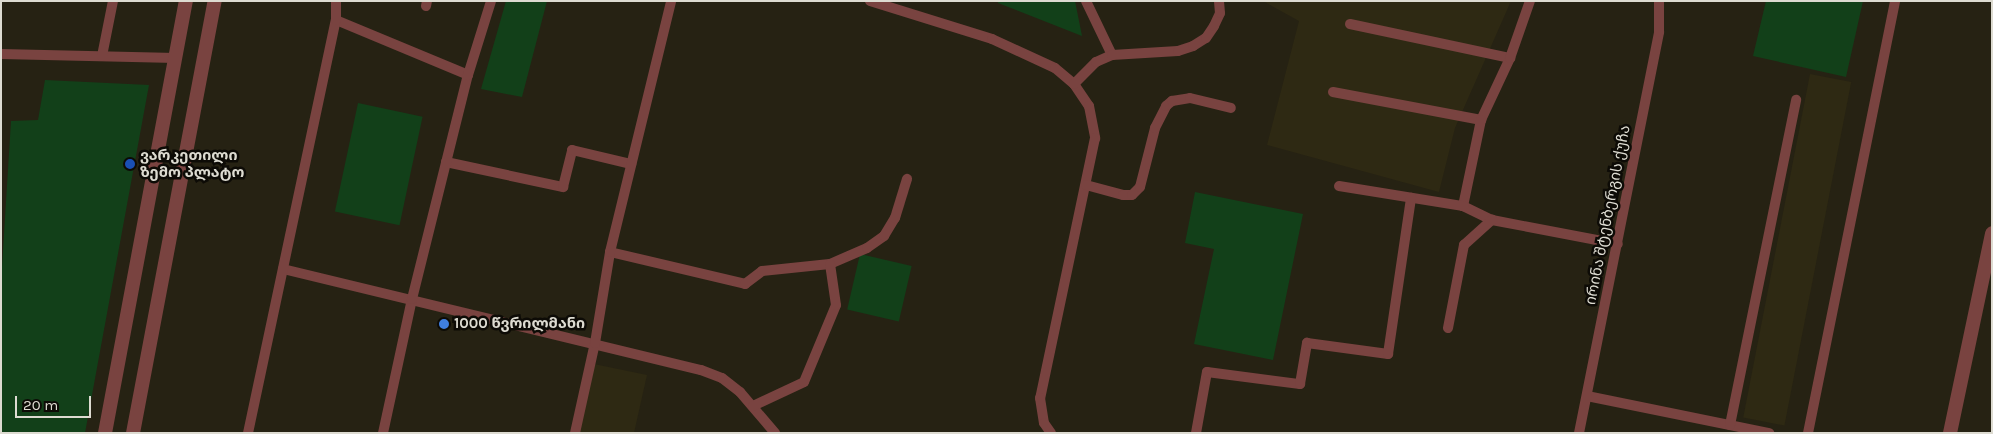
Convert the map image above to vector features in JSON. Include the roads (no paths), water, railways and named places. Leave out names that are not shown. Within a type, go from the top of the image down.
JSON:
[{"type":"street","points":[[105,433],[186,1]]},
{"type":"street","points":[[133,433],[215,1]]},
{"type":"street","points":[[1950,433],[1992,233]]},
{"type":"lane","points":[[102,56],[113,1]]},
{"type":"lane","points":[[248,433],[336,20],[336,1]]},
{"type":"lane","points":[[383,433],[412,299],[468,74],[491,1]]},
{"type":"lane","points":[[575,433],[595,343],[610,252],[671,1]]},
{"type":"lane","points":[[870,1],[892,5],[992,39],[1055,68],[1074,84],[1089,106],[1095,138],[1040,398],[1044,423],[1051,433]]},
{"type":"lane","points":[[1086,1],[1112,55]]},
{"type":"lane","points":[[1074,84],[1096,62],[1112,55],[1178,51],[1193,46],[1206,38],[1214,26],[1220,13],[1219,1]]},
{"type":"lane","points":[[1463,206],[1481,120],[1510,58],[1530,1]]},
{"type":"lane","name":"ირინა შტენბერგის ქუჩა","points":[[1579,433],[1659,32],[1659,1]]},
{"type":"lane","points":[[1808,433],[1896,1]]},
{"type":"lane","points":[[336,20],[468,74]]},
{"type":"lane","points":[[1350,24],[1510,58]]},
{"type":"lane","points":[[1,54],[176,58]]},
{"type":"lane","points":[[1332,92],[1481,120]]},
{"type":"lane","points":[[1086,185],[1123,195],[1132,195],[1140,187],[1155,128],[1166,106],[1172,101],[1190,98],[1231,108]]},
{"type":"lane","points":[[1730,425],[1796,100]]},
{"type":"lane","points":[[446,162],[563,187],[572,150],[631,164]]},
{"type":"lane","points":[[610,252],[745,284],[762,271],[830,264],[866,248],[884,236],[894,218],[907,179]]},
{"type":"lane","points":[[1339,186],[1463,206],[1492,220],[1618,244]]},
{"type":"lane","points":[[1196,433],[1207,372],[1300,384],[1307,343],[1388,354],[1411,198]]},
{"type":"lane","points":[[1448,328],[1464,245],[1492,220]]},
{"type":"lane","points":[[754,406],[804,382],[836,305],[830,264]]},
{"type":"lane","points":[[283,270],[412,299],[701,370],[722,378],[754,406],[775,433]]},
{"type":"lane","points":[[1587,396],[1769,433]]},
{"type":"place","name":"ვარკეთილი ზემო პლატო","points":[[130,164]]},
{"type":"place","name":"1000 წვრილმანი","points":[[444,324]]}]
